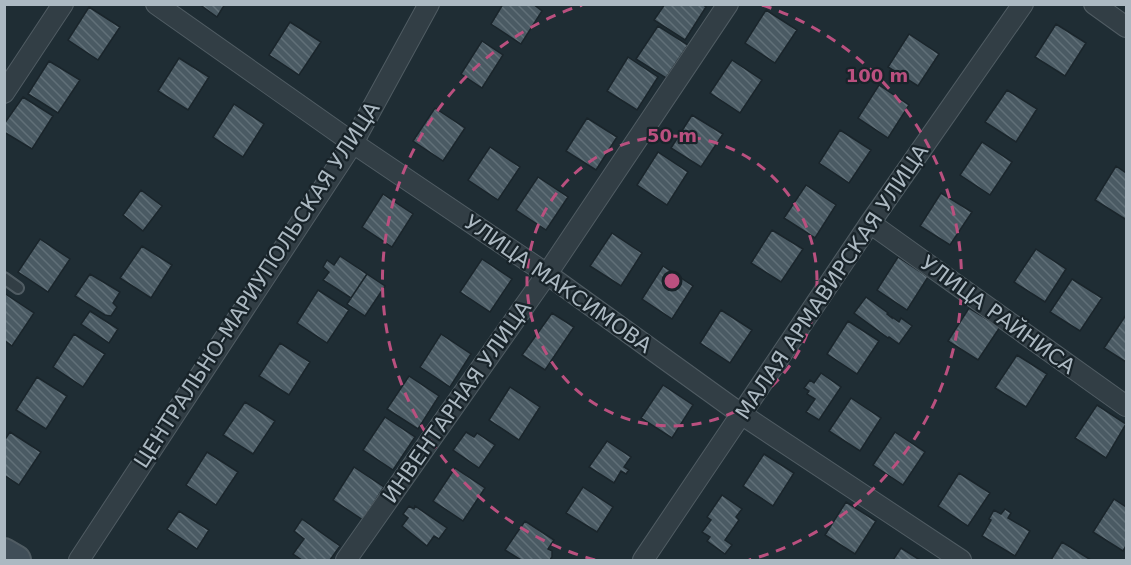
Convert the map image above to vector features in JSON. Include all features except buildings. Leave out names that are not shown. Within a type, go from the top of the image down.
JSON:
[{"type":"main road","points":[[4,553],[16,561]]},
{"type":"street","points":[[4,93],[63,4]]},
{"type":"street","name":"УЛИЦА МАКСИМОВА","points":[[156,4],[353,143],[547,274],[741,414],[961,561]]},
{"type":"street","name":"ЦЕНТРАЛЬНО-МАРИУПОЛЬСКАЯ УЛИЦА","points":[[79,561],[353,143],[429,4]]},
{"type":"street","name":"ИНВЕНТАРНАЯ УЛИЦА","points":[[346,561],[547,274],[728,4]]},
{"type":"street","name":"МАЛАЯ АРМАВИРСКАЯ УЛИЦА","points":[[643,561],[870,223],[1023,4]]},
{"type":"street","points":[[1094,4],[1126,27]]},
{"type":"street","name":"УЛИЦА РАЙНИСА","points":[[870,223],[1126,406]]},
{"type":"lane","points":[[4,278],[18,288]]}]
